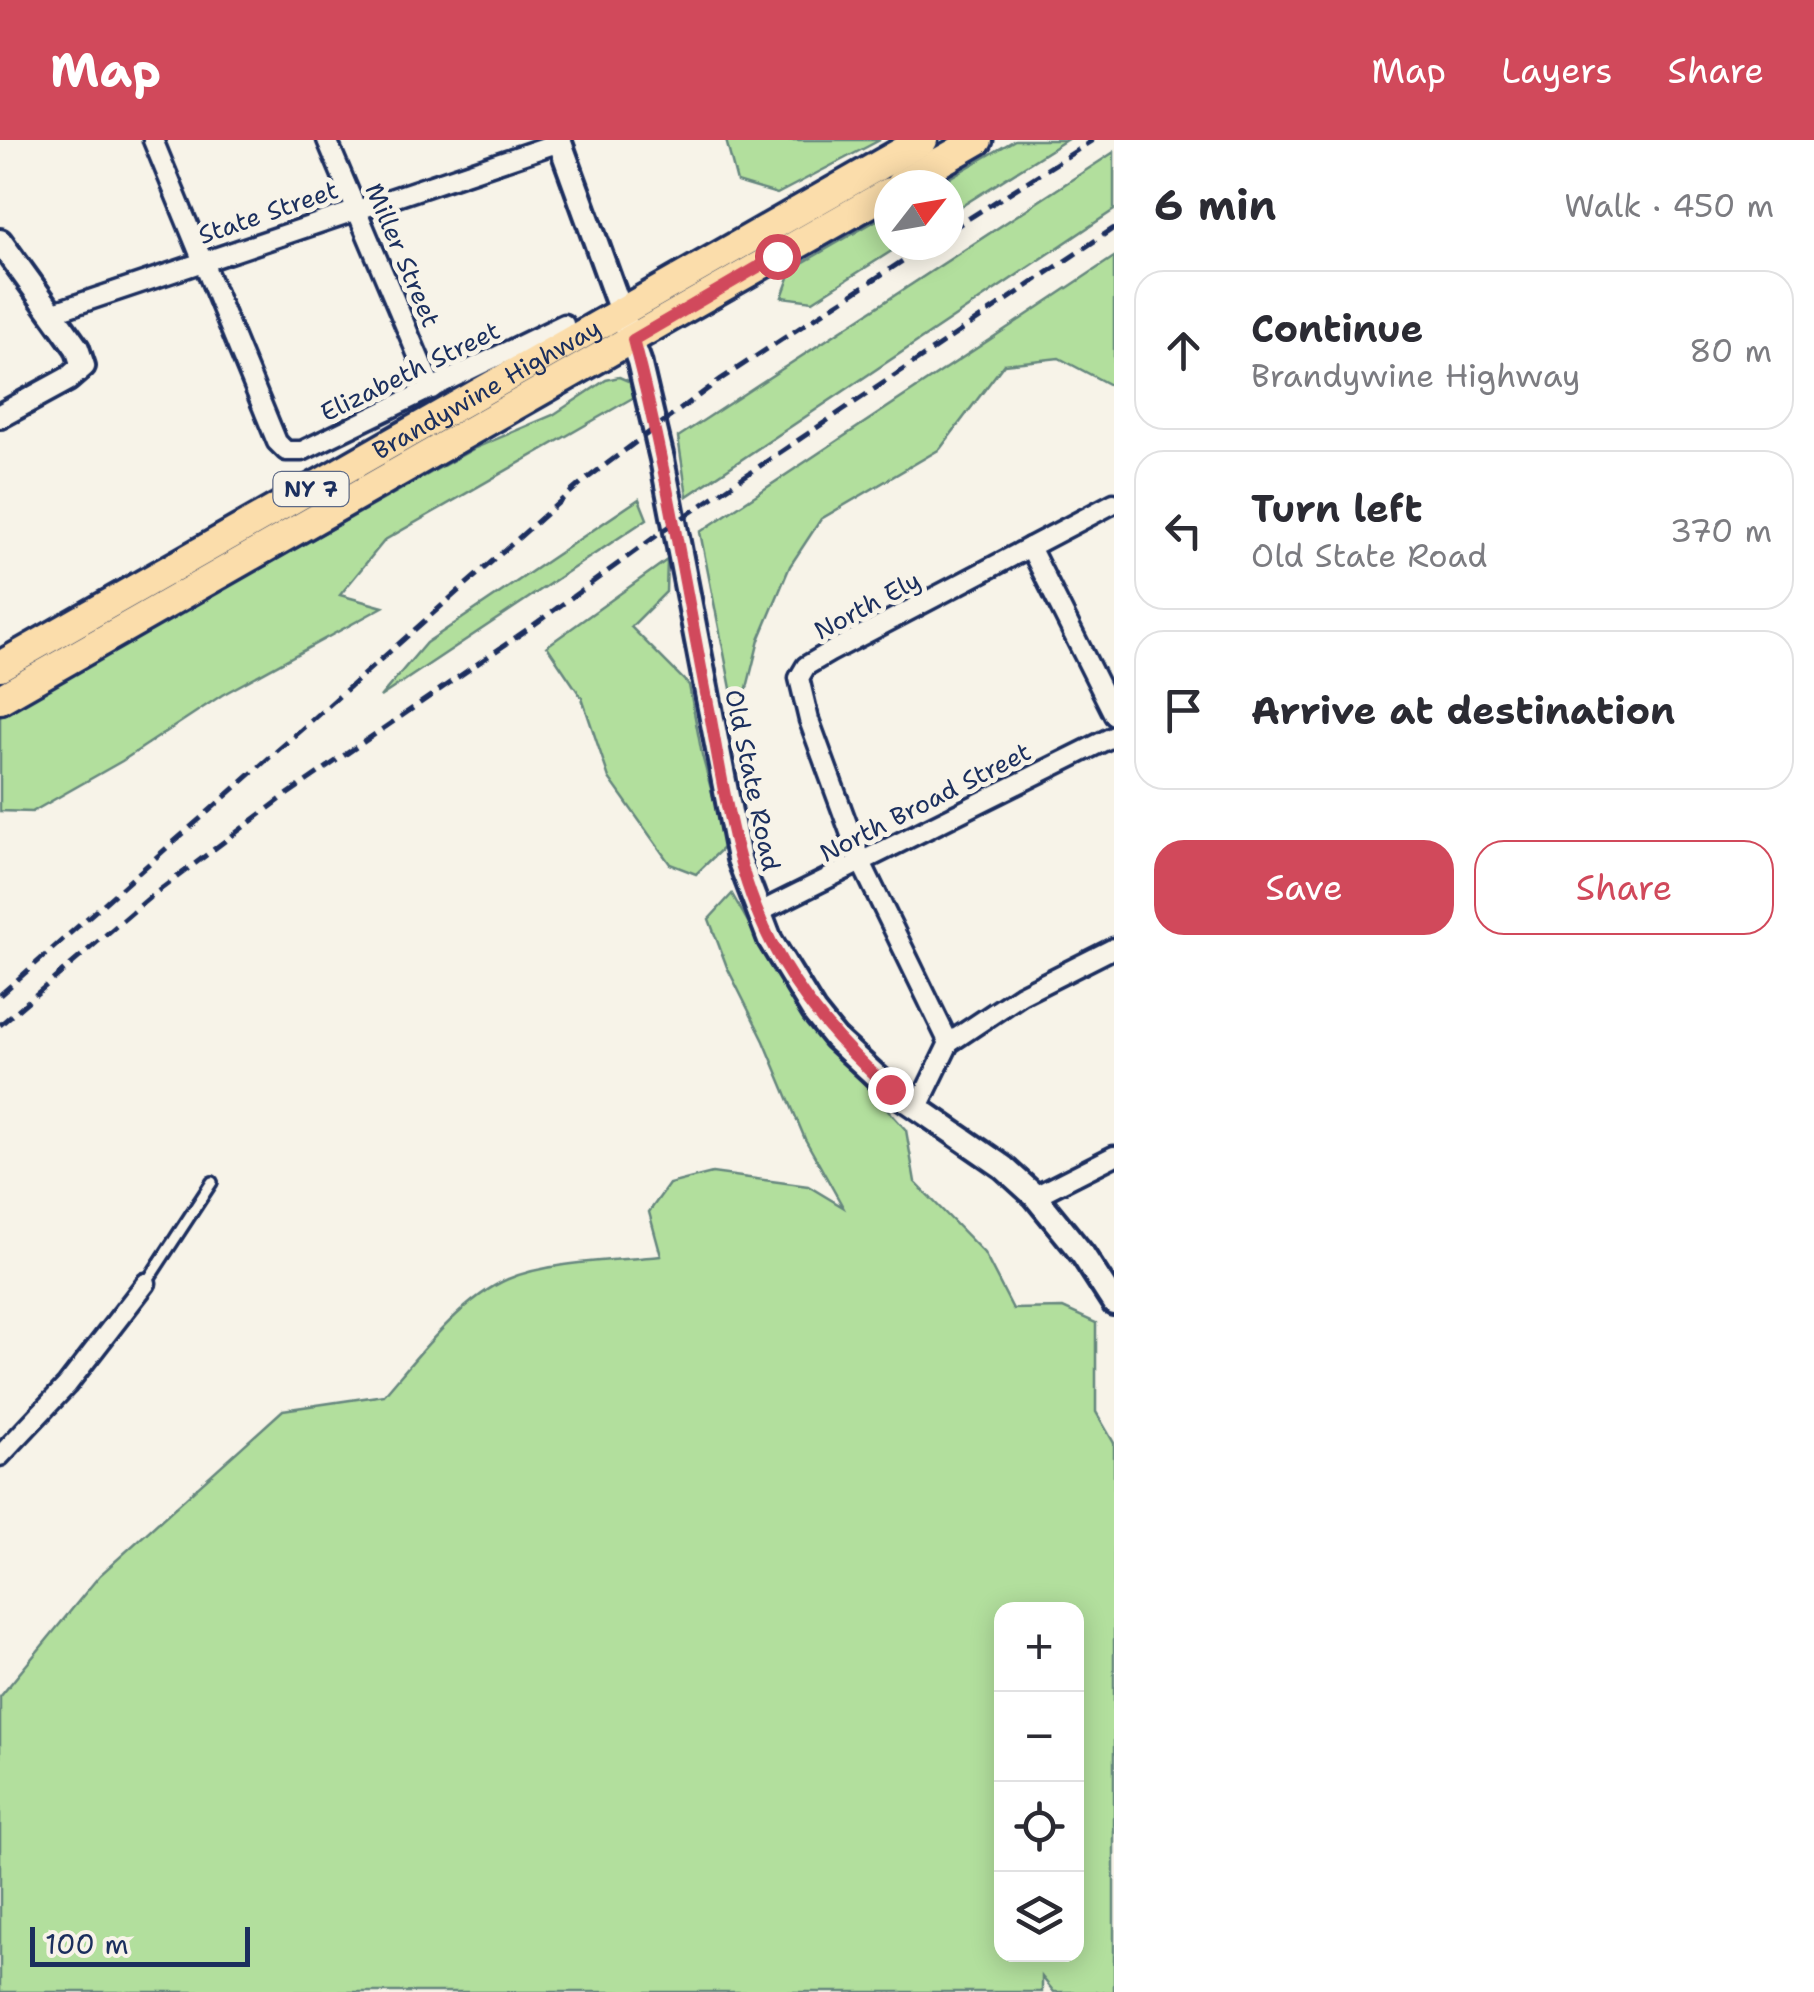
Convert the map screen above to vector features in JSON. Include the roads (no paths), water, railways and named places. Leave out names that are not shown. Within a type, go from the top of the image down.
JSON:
[{"type":"main road","name":"Brandywine Highway","points":[[0,666],[923,140]]},
{"type":"main road","points":[[926,170],[978,140]]},
{"type":"main road","name":"Brandywine Highway","points":[[0,699],[874,201]]},
{"type":"street","points":[[152,140],[203,264]]},
{"type":"street","name":"Miller Street","points":[[327,140],[432,389]]},
{"type":"street","name":"State Street","points":[[51,312],[560,141]]},
{"type":"street","name":"Old State Road","points":[[560,141],[633,340],[659,442],[739,860],[758,913],[814,1012],[863,1066],[917,1110],[1003,1166],[1036,1196],[1083,1255],[1114,1304]]},
{"type":"street","points":[[0,241],[78,348],[83,366],[68,379],[0,416]]},
{"type":"street","name":"Elizabeth Street","points":[[203,264],[278,442],[286,450],[302,451],[564,324]]},
{"type":"street","points":[[1114,503],[1030,548],[1114,715]]},
{"type":"street","name":"North Ely","points":[[860,862],[809,720],[799,678],[806,666],[830,652],[1030,548]]},
{"type":"street","name":"North Broad Street","points":[[758,913],[1114,736]]},
{"type":"street","points":[[860,862],[949,1043]]},
{"type":"street","points":[[917,1110],[949,1043],[1022,995],[1114,948]]},
{"type":"street","points":[[1036,1196],[1114,1156]]},
{"type":"street","points":[[0,1456],[66,1385],[146,1284]]},
{"type":"lane","points":[[146,1284],[212,1182]]},
{"type":"railway","points":[[964,222],[1093,140]]},
{"type":"railway","points":[[0,1025],[149,898],[285,796],[663,531],[1114,228]]},
{"type":"railway","points":[[0,995],[581,483],[721,379],[904,260]]}]
